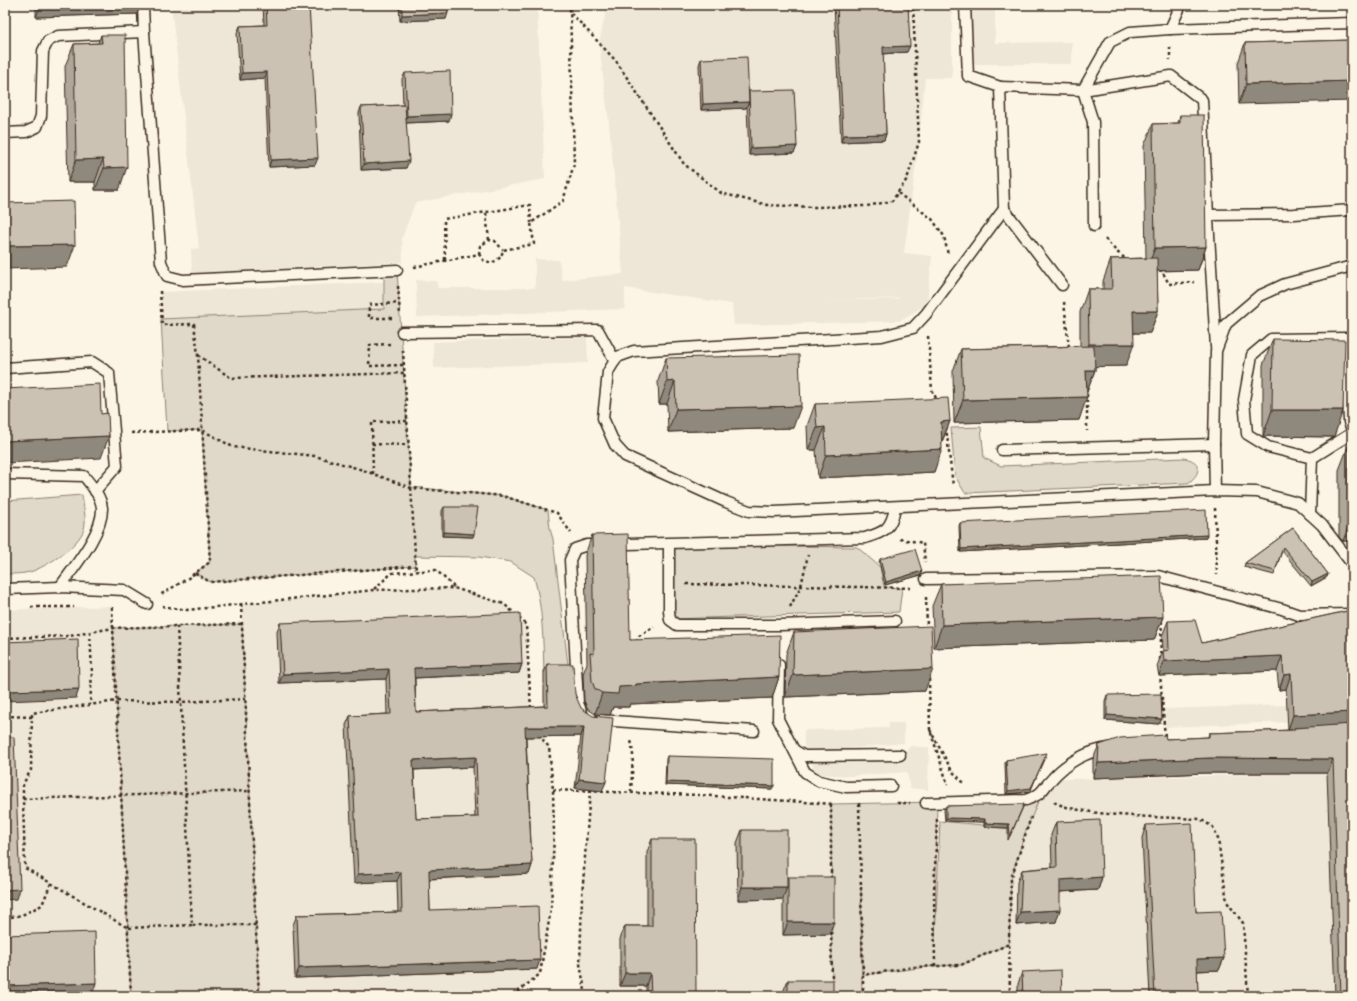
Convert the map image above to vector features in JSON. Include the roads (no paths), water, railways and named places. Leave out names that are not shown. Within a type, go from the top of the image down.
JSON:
[{"type":"lane","points":[[143,5],[161,262],[167,276],[183,280],[397,270]]},
{"type":"lane","points":[[965,5],[968,76],[1000,87],[1083,90],[1171,76],[1202,100],[1208,214],[1294,214],[1352,210]]},
{"type":"lane","points":[[1170,28],[1181,5]]},
{"type":"lane","points":[[1094,226],[1093,122],[1083,90],[1110,42],[1130,32],[1170,28],[1352,23]]},
{"type":"lane","points":[[5,133],[26,132],[37,127],[41,116],[43,51],[48,41],[58,36],[144,32]]},
{"type":"lane","points":[[1000,87],[1004,209],[1062,285]]},
{"type":"lane","points":[[1004,209],[933,307],[913,328],[882,336],[634,351],[617,357],[608,372],[603,418],[615,445],[625,456],[749,511],[774,512],[895,508],[1215,491],[1257,492],[1298,503],[1322,525],[1352,564]]},
{"type":"lane","points":[[1208,219],[1216,351],[1214,444],[1215,491]]},
{"type":"lane","points":[[1216,351],[1226,324],[1259,296],[1285,284],[1352,266]]},
{"type":"lane","points":[[402,332],[598,330],[615,361]]},
{"type":"lane","points":[[1352,430],[1349,422],[1346,338],[1271,339],[1252,355],[1244,400],[1247,434],[1268,447],[1312,458],[1352,433]]},
{"type":"lane","points":[[5,368],[92,362],[100,365],[109,373],[115,433],[116,466],[95,491]]},
{"type":"lane","points":[[1002,450],[1214,444]]},
{"type":"lane","points":[[1310,514],[1312,458]]},
{"type":"lane","points":[[5,474],[84,476],[95,491],[102,508],[99,523],[92,539],[60,587]]},
{"type":"lane","points":[[754,731],[593,720],[582,714],[578,703],[570,560],[575,549],[587,545],[865,538],[881,533],[892,523],[895,508]]},
{"type":"lane","points":[[669,544],[670,619],[677,625],[780,629],[895,621]]},
{"type":"lane","points":[[926,578],[1158,576],[1217,591],[1299,615],[1352,614]]},
{"type":"lane","points":[[5,589],[60,587],[124,590],[146,604]]},
{"type":"lane","points":[[780,656],[778,719],[805,772],[819,781],[846,787],[890,786]]},
{"type":"lane","points":[[926,803],[1024,800],[1041,794],[1052,778],[1076,758],[1101,749],[1116,746]]},
{"type":"lane","points":[[794,750],[804,756],[900,754]]}]
